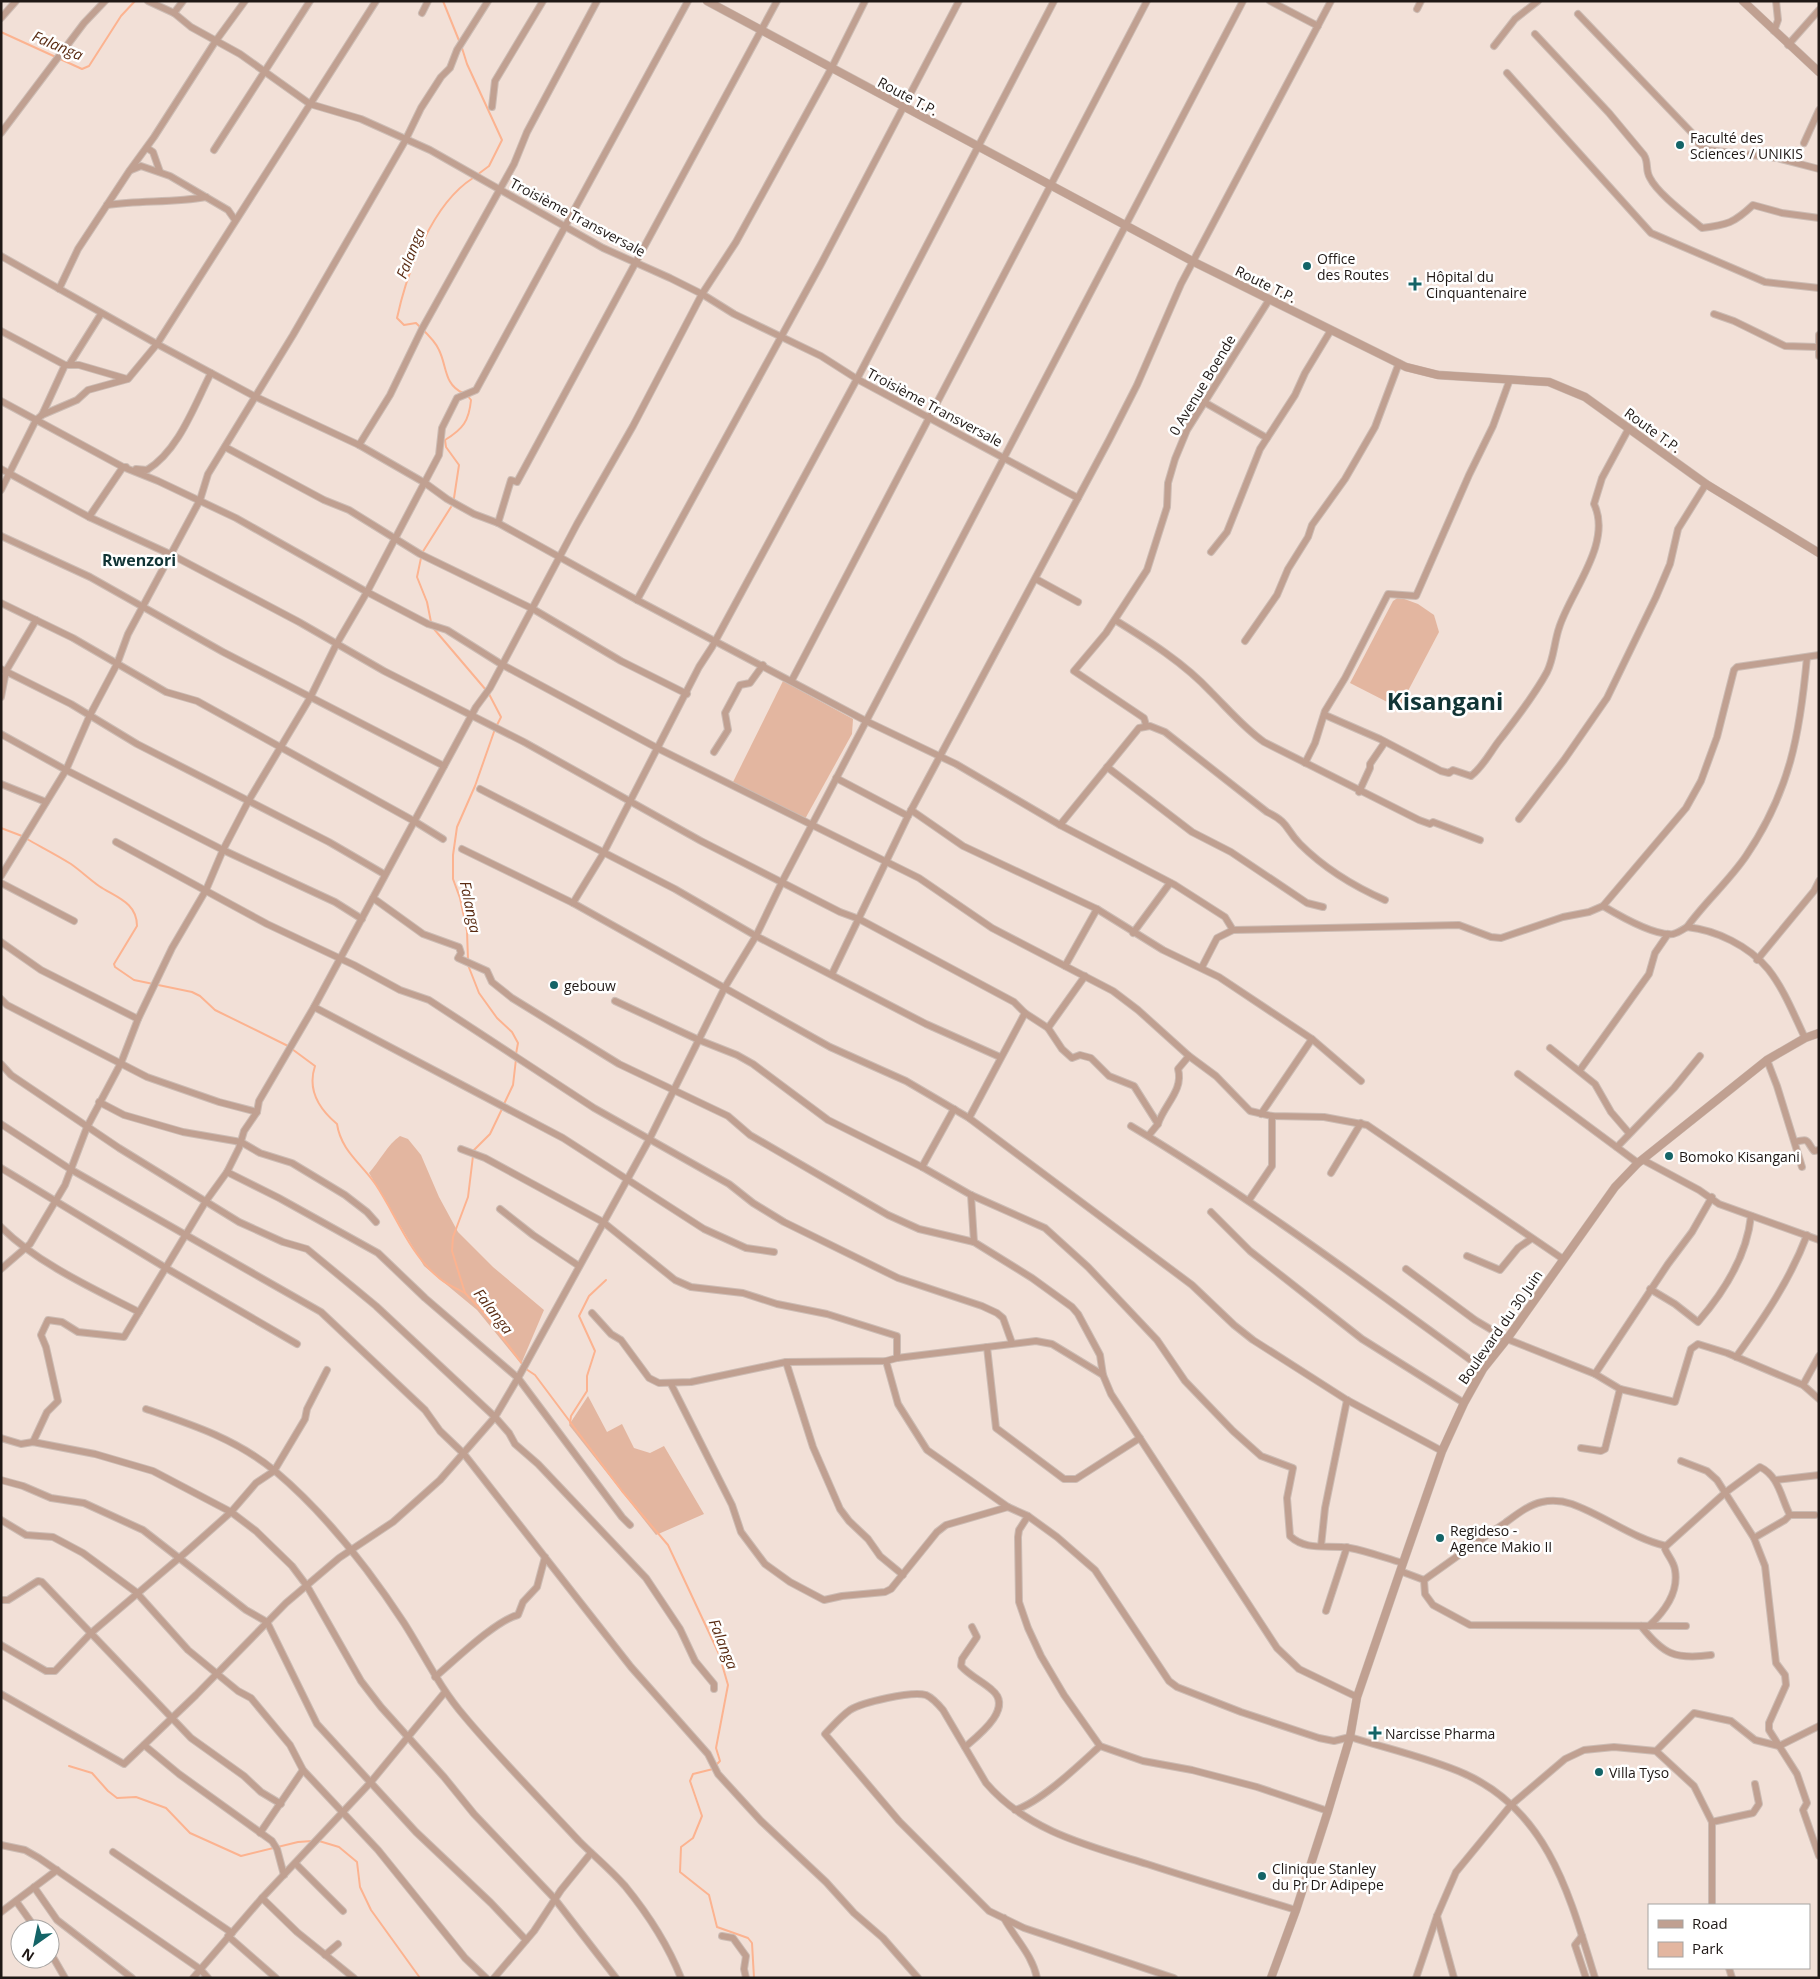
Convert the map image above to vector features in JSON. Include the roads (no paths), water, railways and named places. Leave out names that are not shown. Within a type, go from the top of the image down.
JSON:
[{"type":"street","points":[[1,18],[16,1]]},
{"type":"street","points":[[1,133],[84,23],[105,1]]},
{"type":"street","name":"Troisième Transversale","points":[[148,1],[174,13],[191,28],[240,54],[310,104],[361,119],[430,150],[604,248],[702,294],[734,314],[821,356],[857,379],[1078,498]]},
{"type":"street","points":[[174,13],[183,1]]},
{"type":"street","points":[[58,289],[78,249],[106,205],[147,148],[215,42],[245,1]]},
{"type":"street","points":[[214,150],[310,1]]},
{"type":"street","points":[[1,490],[36,420],[42,415],[77,400],[88,390],[128,379],[157,344],[376,1]]},
{"type":"street","points":[[422,13],[428,1]]},
{"type":"street","points":[[1,876],[66,770],[90,715],[117,664],[128,634],[200,500],[208,474],[293,335],[405,140],[421,108],[441,76],[450,68],[457,50],[488,1]]},
{"type":"street","points":[[492,107],[495,81],[543,1]]},
{"type":"street","points":[[359,445],[390,395],[422,329],[498,190],[597,1]]},
{"type":"street","points":[[1,1269],[28,1246],[65,1186],[87,1127],[121,1064],[138,1019],[172,948],[206,890],[223,850],[249,800],[310,698],[336,645],[367,592],[440,456],[442,428],[456,398],[476,390],[688,1]]},
{"type":"street","name":"Route T.P.","points":[[707,1],[903,108],[1194,262],[1398,363],[1438,376],[1549,382],[1586,397],[1706,484],[1819,553]]},
{"type":"street","points":[[498,523],[511,480],[517,482],[777,1]]},
{"type":"street","points":[[32,1442],[47,1412],[58,1401],[46,1347],[41,1335],[48,1320],[62,1322],[78,1332],[122,1338],[187,1236],[206,1201],[227,1172],[244,1131],[257,1112],[259,1101],[314,1007],[384,874],[482,696],[490,688],[501,664],[561,558],[702,294],[736,242],[831,69],[865,1]]},
{"type":"street","points":[[637,600],[779,337],[821,264],[959,1]]},
{"type":"street","points":[[573,903],[603,854],[714,640],[857,379],[976,147],[1054,1]]},
{"type":"street","points":[[792,680],[1147,1]]},
{"type":"street","points":[[1,1694],[124,1764],[286,1603],[351,1549],[393,1522],[440,1480],[494,1417],[520,1375],[649,1140],[725,987],[756,936],[836,778],[1243,1]]},
{"type":"street","points":[[1270,1],[1318,26]]},
{"type":"street","points":[[832,974],[909,813],[1036,579],[1137,385],[1181,284],[1331,1]]},
{"type":"street","points":[[1417,9],[1421,1]]},
{"type":"street","points":[[1494,46],[1515,19],[1538,1]]},
{"type":"street","points":[[1743,1],[1819,72]]},
{"type":"street","points":[[1774,31],[1778,20],[1776,1]]},
{"type":"street","points":[[1788,45],[1819,10]]},
{"type":"street","points":[[1578,14],[1693,134],[1697,143],[1702,147],[1708,150],[1777,158],[1819,169]]},
{"type":"street","points":[[1536,34],[1609,113],[1644,155],[1648,161],[1650,178],[1676,207],[1702,228],[1726,225],[1738,220],[1753,205],[1782,213],[1819,218]]},
{"type":"street","points":[[1507,73],[1652,233],[1764,282],[1819,288]]},
{"type":"street","points":[[1804,143],[1819,110]]},
{"type":"street","points":[[147,148],[153,152],[160,172]]},
{"type":"street","points":[[130,170],[141,166],[160,172],[228,210],[235,220]]},
{"type":"street","points":[[106,205],[127,202],[182,201],[206,196]]},
{"type":"street","points":[[1,256],[101,314],[254,396],[359,445],[425,483],[456,504],[498,523],[637,600],[792,680],[866,721],[940,756],[1060,825],[1170,883],[1224,917],[1234,930]]},
{"type":"street","name":"0 Avenue Boende","points":[[1146,725],[1144,718],[1074,671],[1135,592],[1153,556],[1167,507],[1168,483],[1175,458],[1187,430],[1269,300]]},
{"type":"street","points":[[42,415],[67,365],[101,314]]},
{"type":"street","points":[[1714,314],[1734,321],[1785,346],[1818,347]]},
{"type":"street","points":[[1211,552],[1227,532],[1260,449],[1332,330]]},
{"type":"street","points":[[1,331],[67,365],[79,365],[128,379]]},
{"type":"street","points":[[1819,335],[1819,356]]},
{"type":"street","points":[[1245,641],[1277,595],[1288,569],[1308,537],[1312,525],[1356,462],[1375,427],[1398,363]]},
{"type":"street","points":[[123,467],[147,470],[162,459],[174,442],[211,373]]},
{"type":"street","points":[[1305,763],[1325,711],[1345,678],[1388,594],[1416,596],[1468,475],[1493,426],[1510,379]]},
{"type":"street","points":[[1,400],[123,467],[200,500],[236,518],[367,592],[428,624],[446,630],[501,664],[659,749],[812,826],[885,860],[936,889],[992,928],[1113,991],[1138,1010],[1189,1056],[1216,1076],[1250,1111],[1272,1116],[1324,1117],[1361,1123],[1563,1259]]},
{"type":"street","points":[[1204,402],[1267,438]]},
{"type":"street","points":[[1325,715],[1449,773],[1453,770],[1472,776],[1481,768],[1501,738],[1523,712],[1552,661],[1558,629],[1590,562],[1596,542],[1598,534],[1597,511],[1594,504],[1602,478],[1629,428]]},
{"type":"street","points":[[224,447],[324,500],[349,510],[423,556],[533,609],[621,661],[687,694]]},
{"type":"street","points":[[89,517],[123,467]]},
{"type":"street","points":[[1,469],[89,517],[172,555],[299,622],[336,645],[630,800],[702,841],[840,912],[859,919],[995,990],[1048,1028],[1062,1049],[1072,1058],[1080,1055],[1091,1058],[1109,1076],[1134,1086],[1158,1124]]},
{"type":"street","points":[[1519,820],[1564,760],[1606,698],[1656,597],[1670,564],[1678,529],[1706,484]]},
{"type":"street","points":[[1,536],[90,578],[142,609],[444,766]]},
{"type":"street","points":[[1036,579],[1078,602]]},
{"type":"street","points":[[1,603],[74,638],[166,692],[197,701],[414,821],[442,839]]},
{"type":"street","points":[[1,697],[4,670],[36,620]]},
{"type":"street","points":[[1115,620],[1152,642],[1194,676],[1246,729],[1360,792],[1419,820],[1430,824],[1433,822],[1445,825],[1480,840]]},
{"type":"street","points":[[1202,967],[1217,938],[1234,930],[1459,925],[1492,937],[1501,938],[1562,918],[1589,912],[1603,906],[1686,808],[1701,781],[1717,737],[1734,670],[1737,667],[1819,655]]},
{"type":"street","points":[[1603,906],[1629,921],[1668,934],[1679,932],[1687,927],[1746,856],[1784,783],[1794,752],[1803,702],[1807,657]]},
{"type":"street","points":[[714,752],[728,730],[724,713],[727,706],[740,685],[752,681],[763,665]]},
{"type":"street","points":[[4,670],[90,715],[137,744],[249,800],[384,874]]},
{"type":"street","points":[[1060,825],[1139,728],[1146,725],[1165,732],[1267,812],[1281,819],[1299,843],[1329,870],[1361,890],[1385,900]]},
{"type":"street","points":[[1,734],[66,770],[223,850],[335,902],[362,919]]},
{"type":"street","points":[[1360,792],[1370,764],[1385,742]]},
{"type":"street","points":[[1107,767],[1192,832],[1231,852],[1307,903],[1323,907]]},
{"type":"street","points":[[836,778],[909,813],[963,846],[1097,908],[1133,933],[1163,950],[1202,967],[1312,1039],[1360,1081]]},
{"type":"street","points":[[1,784],[46,802]]},
{"type":"street","points":[[480,789],[675,890],[756,936],[926,1024],[1000,1057]]},
{"type":"street","points":[[116,842],[267,924],[340,958],[400,990],[429,1000],[594,1108],[729,1184],[753,1203],[827,1244],[877,1266],[898,1278],[982,1306],[997,1313],[1003,1318],[1012,1343]]},
{"type":"street","points":[[462,849],[573,903],[830,1046],[906,1081],[969,1118],[1192,1285],[1234,1325],[1253,1340],[1347,1400],[1442,1451]]},
{"type":"street","points":[[1757,960],[1817,892],[1819,881]]},
{"type":"street","points":[[1,882],[74,921]]},
{"type":"street","points":[[1133,933],[1170,883]]},
{"type":"street","points":[[373,898],[423,934],[459,947],[461,953],[458,958],[487,971],[492,982],[519,1002],[619,1064],[728,1116],[750,1135],[888,1215],[919,1229],[974,1242],[1032,1278],[1072,1307],[1087,1328],[1100,1355],[1103,1375],[1111,1394],[1277,1648],[1287,1660],[1306,1673],[1357,1697]]},
{"type":"street","points":[[1065,966],[1097,908]]},
{"type":"street","points":[[1687,927],[1706,929],[1723,937],[1768,969],[1786,998],[1805,1038]]},
{"type":"street","points":[[1580,1070],[1649,974],[1655,953],[1668,934]]},
{"type":"street","points":[[1,942],[42,970],[138,1019]]},
{"type":"street","points":[[1048,1028],[1085,976]]},
{"type":"street","points":[[1,999],[6,1005],[162,1083],[257,1112]]},
{"type":"street","points":[[615,1001],[753,1064],[828,1120],[922,1167],[971,1195],[1045,1228],[1060,1240],[1157,1340],[1185,1380],[1211,1410],[1261,1456],[1293,1468],[1287,1498],[1290,1536],[1306,1546],[1347,1547],[1401,1567],[1424,1580]]},
{"type":"street","points":[[314,1007],[506,1110],[563,1138],[626,1180],[711,1232],[746,1248],[774,1252]]},
{"type":"street","points":[[969,1118],[1025,1013]]},
{"type":"street","name":"Boulevard du 30 Juin","points":[[1271,1978],[1296,1910],[1328,1811],[1350,1737],[1357,1697],[1401,1567],[1442,1451],[1464,1403],[1483,1369],[1507,1339],[1616,1187],[1640,1161],[1767,1060],[1805,1038],[1819,1033]]},
{"type":"street","points":[[1261,1114],[1312,1039]]},
{"type":"street","points":[[1550,1048],[1580,1070],[1595,1084],[1611,1112],[1629,1133]]},
{"type":"street","points":[[1150,1135],[1177,1089],[1181,1078],[1178,1069],[1189,1056]]},
{"type":"street","points":[[1617,1147],[1674,1088],[1700,1056]]},
{"type":"street","points":[[1767,1060],[1802,1167]]},
{"type":"street","points":[[1,1064],[11,1075],[87,1127],[239,1222],[313,1253],[376,1306],[494,1417],[509,1433],[515,1444],[538,1464],[585,1516],[646,1578],[680,1628],[695,1660],[714,1684],[714,1689]]},
{"type":"street","points":[[1518,1074],[1617,1147],[1640,1161],[1712,1197],[1719,1204],[1819,1240]]},
{"type":"street","points":[[99,1102],[124,1115],[183,1132],[241,1142],[260,1153],[304,1168],[368,1212],[376,1222]]},
{"type":"street","points":[[922,1167],[954,1109]]},
{"type":"street","points":[[1249,1200],[1272,1166],[1272,1116]]},
{"type":"street","points":[[1331,1173],[1361,1123]]},
{"type":"street","points":[[1,1124],[70,1169],[321,1312],[425,1410],[440,1431],[464,1454],[631,1667],[708,1754],[718,1774],[761,1821],[826,1882],[854,1913],[883,1938],[918,1978]]},
{"type":"street","points":[[1131,1126],[1150,1135],[1249,1200],[1483,1369]]},
{"type":"street","points":[[1795,1142],[1806,1140],[1810,1142],[1814,1151],[1819,1150]]},
{"type":"street","points":[[461,1149],[477,1155],[603,1222],[676,1280],[691,1288],[743,1293],[777,1304],[827,1314],[897,1336],[897,1358]]},
{"type":"street","points":[[1,1168],[166,1268],[297,1344]]},
{"type":"street","points":[[227,1172],[378,1252],[425,1298],[520,1375],[622,1517],[630,1525]]},
{"type":"street","points":[[971,1195],[974,1242]]},
{"type":"street","points":[[1595,1374],[1650,1290],[1692,1232],[1712,1197]]},
{"type":"street","points":[[500,1209],[533,1235],[579,1266]]},
{"type":"street","points":[[1211,1212],[1250,1251],[1362,1339],[1464,1403]]},
{"type":"street","points":[[1650,1290],[1675,1304],[1698,1322],[1713,1304],[1732,1274],[1750,1230],[1751,1216]]},
{"type":"street","points":[[1,1227],[28,1246],[32,1252],[75,1278],[139,1312]]},
{"type":"street","points":[[1736,1357],[1782,1289],[1797,1261],[1807,1235]]},
{"type":"street","points":[[1467,1256],[1500,1270],[1518,1248],[1531,1239]]},
{"type":"street","points":[[1406,1269],[1475,1320],[1507,1339],[1595,1374],[1620,1389],[1675,1402],[1692,1346],[1698,1344],[1736,1357],[1803,1385],[1819,1398]]},
{"type":"street","points":[[592,1313],[611,1334],[621,1340],[649,1378],[659,1383],[691,1382],[786,1362],[886,1361],[897,1358],[1036,1341],[1052,1344],[1103,1375]]},
{"type":"street","points":[[987,1347],[996,1428],[1064,1479],[1076,1479],[1140,1438]]},
{"type":"street","points":[[1803,1385],[1819,1356]]},
{"type":"street","points":[[886,1361],[898,1404],[927,1450],[1008,1508],[1028,1516],[1072,1548],[1095,1570],[1169,1681],[1177,1687],[1241,1712],[1319,1738],[1334,1741],[1350,1737],[1464,1774],[1495,1791],[1533,1826],[1555,1862],[1595,1978]]},
{"type":"street","points":[[786,1362],[813,1447],[840,1509],[849,1521],[868,1539],[880,1556],[903,1575]]},
{"type":"street","points":[[1,1645],[53,1673],[91,1633],[231,1512],[256,1483],[274,1471],[305,1419],[307,1409],[327,1370]]},
{"type":"street","points":[[671,1384],[732,1505],[741,1532],[765,1564],[790,1582],[824,1600],[842,1596],[885,1592],[891,1589],[936,1532],[946,1524],[1008,1508]]},
{"type":"street","points":[[1581,1448],[1601,1451],[1605,1449],[1620,1389]]},
{"type":"street","points":[[1321,1546],[1325,1508],[1347,1400]]},
{"type":"street","points":[[146,1409],[206,1429],[239,1445],[274,1471],[328,1523],[351,1549],[405,1625],[435,1677],[466,1718],[591,1854],[626,1887],[658,1932],[681,1978]]},
{"type":"street","points":[[2,1439],[21,1444],[32,1442],[95,1454],[153,1471],[231,1512],[271,1546],[292,1566],[307,1586],[361,1680],[381,1708],[444,1777],[474,1814],[554,1898],[616,1978]]},
{"type":"street","points":[[1681,1461],[1707,1471],[1717,1480],[1754,1538],[1765,1566],[1776,1663],[1785,1675],[1786,1685],[1769,1723],[1771,1737],[1797,1774],[1807,1803],[1803,1810],[1819,1856]]},
{"type":"street","points":[[1666,1546],[1726,1492],[1760,1467],[1767,1470],[1776,1480],[1790,1515]]},
{"type":"street","points":[[1776,1480],[1819,1476]]},
{"type":"street","points":[[1,1480],[23,1486],[51,1498],[84,1503],[143,1530],[246,1610],[268,1622],[317,1724],[416,1832],[491,1903],[526,1940]]},
{"type":"street","points":[[1424,1580],[1484,1536],[1528,1507],[1541,1502],[1556,1501],[1570,1503],[1604,1518],[1634,1535],[1666,1546]]},
{"type":"street","points":[[1754,1538],[1786,1520],[1790,1515]]},
{"type":"street","points":[[1790,1515],[1814,1515]]},
{"type":"street","points":[[1028,1516],[1019,1530],[1018,1536],[1019,1602],[1041,1656],[1064,1695],[1100,1746],[1143,1761],[1192,1770],[1257,1787],[1328,1811]]},
{"type":"street","points":[[1,1520],[26,1536],[53,1537],[83,1552],[138,1594],[188,1650],[238,1691],[251,1698],[290,1745],[303,1770],[378,1850],[465,1958],[486,1978]]},
{"type":"street","points":[[1649,1626],[1668,1606],[1675,1578],[1675,1570],[1665,1549],[1666,1546]]},
{"type":"street","points":[[1326,1611],[1347,1547]]},
{"type":"street","points":[[435,1677],[471,1646],[500,1625],[518,1615],[523,1602],[537,1587],[545,1557]]},
{"type":"street","points":[[1424,1580],[1425,1594],[1433,1606],[1470,1625],[1686,1626]]},
{"type":"street","points":[[1,1600],[8,1600],[38,1581],[42,1582],[191,1738],[244,1776],[261,1792],[281,1804]]},
{"type":"street","points":[[1640,1626],[1658,1647],[1683,1657],[1694,1658],[1711,1654]]},
{"type":"street","points":[[965,1747],[977,1737],[1000,1707],[1000,1699],[994,1691],[961,1666],[962,1659],[977,1638],[972,1627]]},
{"type":"street","points":[[193,1978],[262,1898],[296,1864],[370,1783],[406,1736],[445,1692]]},
{"type":"street","points":[[1174,1978],[1024,1928],[988,1911],[900,1821],[825,1734],[851,1710],[861,1706],[910,1694],[926,1695],[943,1710],[986,1783],[1015,1810],[1051,1831],[1071,1840],[1296,1910]]},
{"type":"street","points":[[1656,1751],[1694,1712],[1731,1721],[1755,1740],[1779,1746],[1819,1726]]},
{"type":"street","points":[[144,1745],[179,1774],[264,1833],[276,1847],[284,1875]]},
{"type":"street","points":[[1015,1810],[1026,1806],[1062,1779],[1100,1746]]},
{"type":"street","points":[[1416,1978],[1437,1916],[1456,1872],[1511,1805],[1575,1752],[1614,1747],[1656,1751],[1694,1786],[1712,1822],[1712,1904]]},
{"type":"street","points":[[264,1833],[303,1770]]},
{"type":"street","points":[[1712,1822],[1753,1813],[1759,1804],[1756,1784]]},
{"type":"street","points":[[1,1844],[25,1850],[57,1870],[200,1969],[208,1978]]},
{"type":"street","points":[[113,1852],[230,1934],[276,1978]]},
{"type":"street","points":[[494,1978],[526,1940],[554,1898],[591,1854]]},
{"type":"street","points":[[296,1864],[343,1911]]},
{"type":"street","points":[[1,1912],[57,1870]]},
{"type":"street","points":[[34,1887],[57,1920],[132,1978]]},
{"type":"street","points":[[262,1898],[325,1955],[354,1978]]},
{"type":"street","points":[[16,1901],[29,1919]]},
{"type":"street","points":[[1437,1916],[1454,1978]]},
{"type":"street","points":[[1004,1917],[1010,1930],[1029,1954],[1037,1978]]},
{"type":"street","points":[[722,1936],[733,1938],[746,1956],[744,1969],[746,1978]]},
{"type":"street","points":[[1582,1936],[1576,1945],[1586,1978]]},
{"type":"street","points":[[325,1955],[338,1944]]},
{"type":"waterway","name":"Falanga","points":[[1,32],[82,69],[89,66],[121,16],[135,1]]},
{"type":"waterway","name":"Falanga","points":[[443,1],[460,43]]},
{"type":"waterway","name":"Falanga","points":[[462,48],[467,64],[502,140],[489,166],[477,175]]},
{"type":"waterway","name":"Falanga","points":[[463,393],[457,390],[449,380],[442,356],[432,339],[416,323],[404,325],[397,318],[407,280],[423,240],[445,204],[473,178]]},
{"type":"waterway","name":"Falanga","points":[[454,498],[459,465],[446,447],[445,440],[461,428],[467,419],[471,400],[467,395]]},
{"type":"waterway","name":"Falanga","points":[[422,553],[451,507]]},
{"type":"waterway","name":"Falanga","points":[[421,558],[417,577],[427,602],[431,622]]},
{"type":"waterway","name":"Falanga","points":[[434,629],[486,690]]},
{"type":"waterway","name":"Falanga","points":[[489,694],[501,717],[497,725]]},
{"type":"waterway","name":"Falanga","points":[[468,960],[467,931],[460,898],[453,879],[453,855],[457,827],[475,786],[495,729]]},
{"type":"waterway","points":[[1,828],[22,836]]},
{"type":"waterway","points":[[27,839],[71,864],[99,886],[124,901],[133,911],[137,926],[114,964],[115,967],[134,980],[192,992],[200,996],[215,1010],[288,1046]]},
{"type":"waterway","name":"Falanga","points":[[468,965],[479,993],[497,1018],[512,1032],[518,1043],[516,1054]]},
{"type":"waterway","points":[[292,1049],[315,1066],[313,1083],[316,1098],[325,1112],[337,1124],[339,1134],[347,1150],[376,1185],[419,1257],[447,1284],[465,1293]]},
{"type":"waterway","name":"Falanga","points":[[504,1104],[513,1085],[516,1059]]},
{"type":"waterway","name":"Falanga","points":[[473,1151],[490,1134],[502,1109]]},
{"type":"waterway","name":"Falanga","points":[[473,1156],[468,1197],[453,1237],[452,1251],[465,1293],[484,1313],[523,1365]]},
{"type":"waterway","points":[[570,1423],[571,1416],[587,1391],[587,1376],[595,1351],[579,1316],[589,1296],[606,1280]]},
{"type":"waterway","name":"Falanga","points":[[526,1369],[535,1375],[622,1491],[668,1545],[719,1654],[728,1685],[716,1748],[720,1761],[716,1765]]},
{"type":"waterway","points":[[69,1766],[92,1773],[117,1798],[136,1797],[166,1808],[190,1833],[241,1856],[298,1842],[312,1841]]},
{"type":"waterway","name":"Falanga","points":[[713,1769],[693,1774],[690,1781],[702,1816],[693,1838],[681,1847],[680,1872],[709,1895],[717,1927],[748,1938],[752,1943],[754,1978]]},
{"type":"waterway","points":[[319,1841],[339,1847],[357,1862],[360,1887],[371,1910],[420,1978]]},
{"type":"place","name":"Faculté des Sciences / UNIKIS","points":[[1680,145]]},
{"type":"place","name":"Office des Routes","points":[[1307,266]]},
{"type":"place","name":"Hôpital du Cinquantenaire","points":[[1415,284]]},
{"type":"place","name":"gebouw","points":[[554,985]]},
{"type":"place","name":"Bomoko Kisangani","points":[[1669,1156]]},
{"type":"place","name":"Regideso - Agence Makio II","points":[[1440,1538]]},
{"type":"place","name":"Narcisse Pharma","points":[[1375,1733]]},
{"type":"place","name":"Villa Tyso","points":[[1599,1772]]},
{"type":"place","name":"Clinique Stanley du Pr Dr Adipepe","points":[[1262,1876]]},
{"type":"district","name":"Rwenzori","points":[[139,560]]},
{"type":"district","name":"Kisangani","points":[[1445,700]]}]
